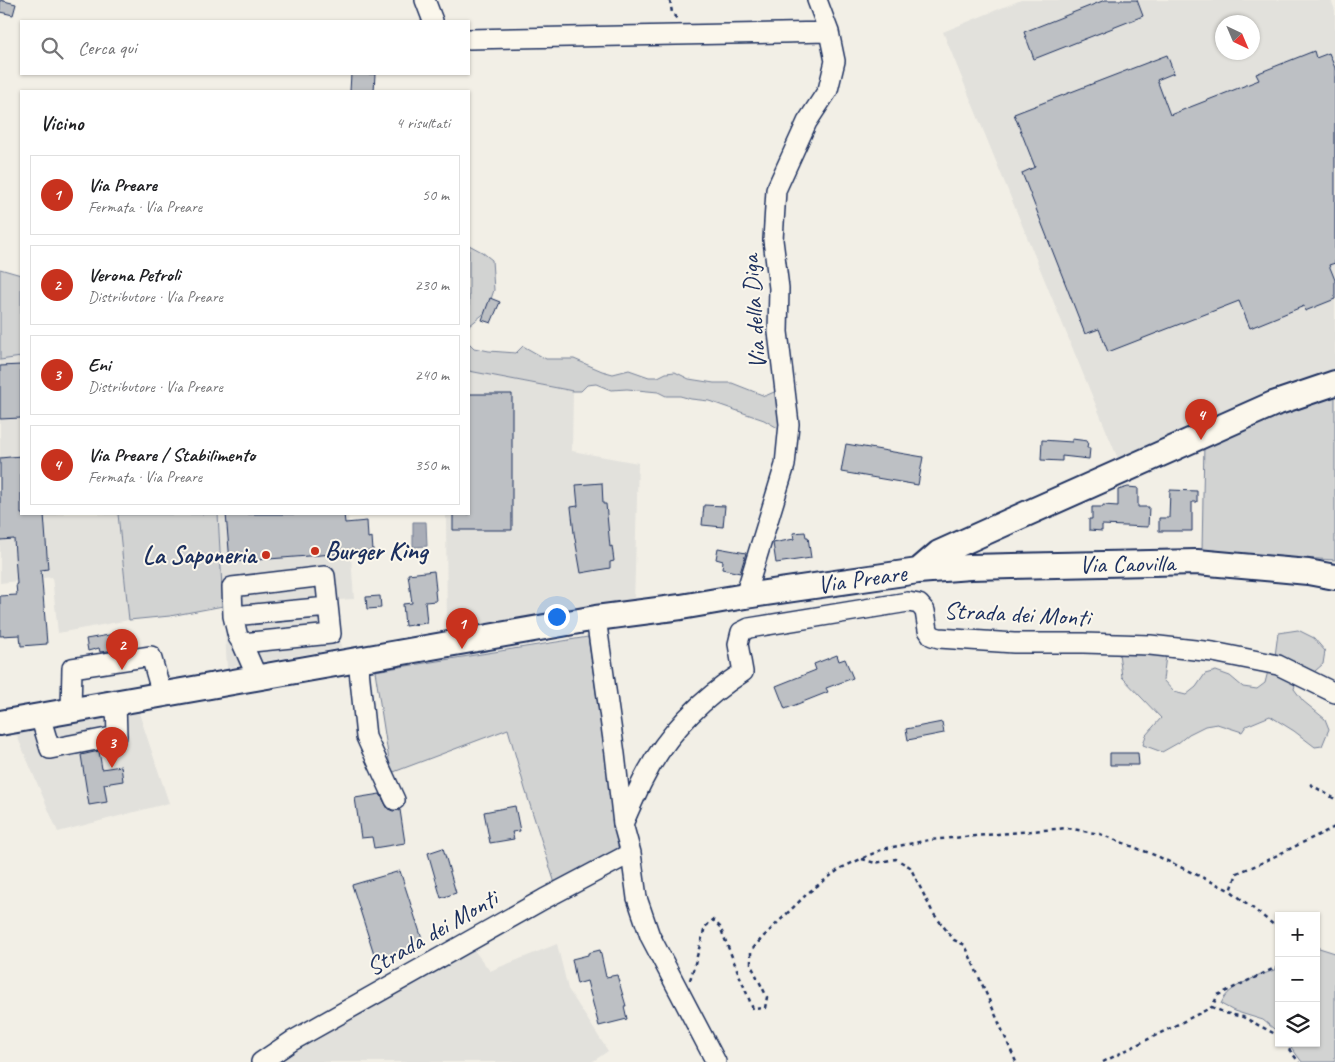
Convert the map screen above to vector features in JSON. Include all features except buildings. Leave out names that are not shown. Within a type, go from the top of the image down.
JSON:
[{"type":"main road","name":"Via Preare","points":[[0,723],[596,618],[918,571],[938,553],[1019,516],[1273,404],[1335,383]]},
{"type":"main road","name":"Via Caovilla","points":[[918,571],[978,567],[1197,562],[1308,572],[1335,577]]},
{"type":"street","points":[[425,0],[433,20]]},
{"type":"street","name":"Via della Diga","points":[[745,596],[785,465],[788,424],[778,332],[779,288],[774,240],[776,190],[807,122],[828,90],[835,61],[829,32],[817,0]]},
{"type":"street","points":[[470,39],[829,32]]},
{"type":"street","points":[[242,643],[331,634],[325,576],[232,587],[233,616],[238,637],[257,677]]},
{"type":"street","name":"Strada dei Monti","points":[[623,824],[642,781],[664,746],[689,715],[714,692],[743,672],[738,644],[741,632],[749,628],[908,602],[919,604],[925,611],[928,630],[932,636],[939,638],[1014,643],[1150,645],[1213,652],[1278,666],[1335,693]]},
{"type":"street","points":[[233,616],[328,607]]},
{"type":"street","points":[[596,618],[623,824],[631,853],[637,898],[650,936],[716,1062]]},
{"type":"street","points":[[71,710],[72,668],[151,656],[162,694]]},
{"type":"street","points":[[358,660],[366,737],[395,800]]},
{"type":"street","points":[[40,716],[50,749],[118,736],[116,702]]},
{"type":"street","name":"Strada dei Monti","points":[[261,1062],[292,1041],[544,898],[631,853]]},
{"type":"path","points":[[1310,784],[1335,799]]},
{"type":"path","points":[[1231,891],[1237,873],[1335,827]]},
{"type":"path","points":[[679,993],[687,987],[705,927],[713,920],[720,927],[753,1009],[765,1008],[767,997],[751,965],[750,952],[762,938],[808,892],[841,868],[883,849],[929,840],[1067,828],[1100,834],[1157,856],[1231,891],[1275,926]]},
{"type":"path","points":[[861,859],[875,863],[896,860],[910,867],[932,913],[954,940],[965,945],[1016,1062]]},
{"type":"path","points":[[1103,1062],[1212,1008],[1218,995],[1275,968]]},
{"type":"path","points":[[1212,1008],[1225,1014],[1243,1017],[1275,1033]]},
{"type":"path","points":[[1287,1047],[1299,1062]]},
{"type":"shaded area","points":[[1021,0],[1331,0],[1335,10],[1335,370],[1275,387],[1118,459],[943,32]]},
{"type":"shaded area","points":[[470,246],[492,260],[494,290],[487,311],[470,325]]},
{"type":"shaded area","points":[[0,269],[20,275],[20,357],[0,360]]},
{"type":"shaded area","points":[[470,344],[474,348],[489,351],[516,353],[523,346],[546,359],[574,359],[613,374],[629,370],[649,377],[658,377],[666,373],[675,372],[689,379],[714,383],[732,383],[765,396],[781,389],[783,431],[764,420],[709,401],[680,396],[666,396],[658,392],[627,389],[611,390],[596,384],[587,385],[581,391],[470,371]]},
{"type":"shaded area","points":[[20,357],[20,515],[118,515],[129,620],[58,633],[52,577],[0,583],[0,360]]},
{"type":"shaded area","points":[[470,371],[573,391],[572,451],[638,463],[634,604],[447,636],[446,515],[470,515]]},
{"type":"shaded area","points":[[1335,392],[1335,560],[1202,552],[1204,442]]},
{"type":"shaded area","points":[[118,515],[218,515],[223,606],[170,616],[129,620]]},
{"type":"shaded area","points":[[218,515],[348,515],[354,599],[337,600],[341,648],[227,668]]},
{"type":"shaded area","points":[[413,522],[426,522],[427,546],[413,547]]},
{"type":"shaded area","points":[[1298,630],[1314,638],[1325,651],[1323,664],[1314,672],[1305,667],[1298,674],[1294,689],[1303,701],[1325,719],[1329,729],[1322,746],[1315,747],[1270,716],[1246,726],[1242,732],[1217,724],[1205,726],[1162,752],[1143,745],[1146,735],[1161,718],[1122,677],[1117,637],[1157,644],[1166,656],[1163,680],[1174,692],[1186,695],[1196,687],[1205,674],[1216,671],[1230,676],[1243,687],[1257,689],[1265,683],[1269,667],[1275,656],[1278,633]]},
{"type":"shaded area","points":[[588,637],[621,863],[559,896],[508,729],[391,773],[375,671]]},
{"type":"shaded area","points":[[138,710],[169,803],[58,832],[14,729]]},
{"type":"shaded area","points":[[557,944],[568,989],[608,1051],[592,1062],[282,1062],[280,1059],[470,945],[490,971]]},
{"type":"shaded area","points":[[1320,948],[1335,953],[1335,1062],[1302,1062],[1291,1047],[1320,1047]]},
{"type":"shaded area","points":[[1275,970],[1275,1030],[1263,1020],[1234,1011],[1221,1004],[1230,991]]},
{"type":"place","name":"Via Preare / Stabilimento","points":[[1201,440]]},
{"type":"place","name":"Burger King","points":[[315,551]]},
{"type":"place","name":"La Saponeria","points":[[266,555]]},
{"type":"place","name":"Via Preare","points":[[462,649]]},
{"type":"place","name":"Verona Petroli","points":[[122,670]]},
{"type":"place","name":"Eni","points":[[112,768]]}]
